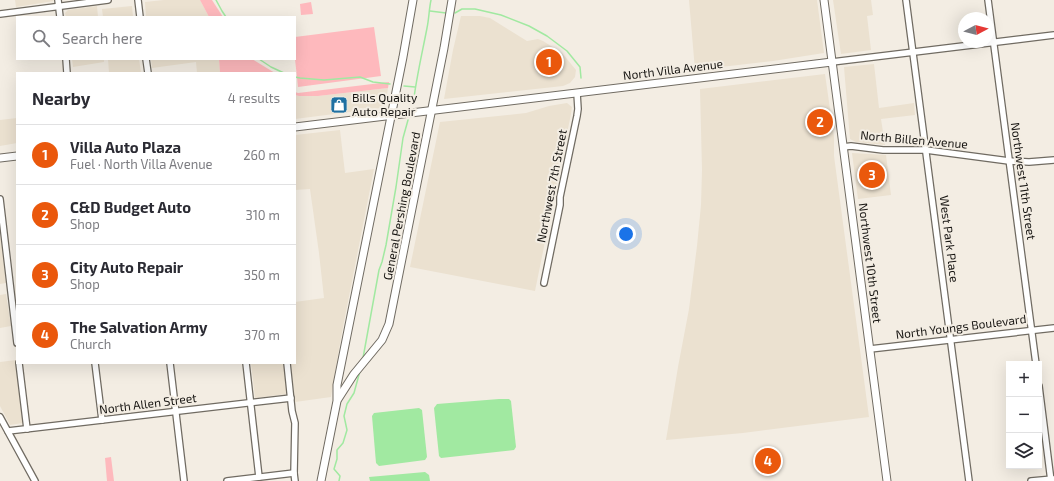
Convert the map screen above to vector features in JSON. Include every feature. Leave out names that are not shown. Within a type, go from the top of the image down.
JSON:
[{"type":"main road","name":"General Pershing Boulevard","points":[[321,481],[337,401],[337,385],[408,32],[413,0]]},
{"type":"main road","name":"General Pershing Boulevard","points":[[337,401],[350,378],[382,340],[389,324],[432,110],[452,0]]},
{"type":"main road","name":"Northwest 10th Street","points":[[824,0],[887,481]]},
{"type":"main road","name":"North Villa Avenue","points":[[296,127],[832,62]]},
{"type":"main road","points":[[0,158],[16,156]]},
{"type":"main road","points":[[342,360],[348,369],[357,370]]},
{"type":"street","points":[[0,14],[59,3],[108,0]]},
{"type":"street","points":[[138,0],[140,16]]},
{"type":"street","name":"West Park Place","points":[[906,0],[969,481]]},
{"type":"street","name":"Northwest 11th Street","points":[[988,0],[990,12]]},
{"type":"street","points":[[59,3],[60,16]]},
{"type":"street","name":"North Villa Avenue","points":[[994,42],[1054,35]]},
{"type":"street","name":"Northwest 11th Street","points":[[994,42],[1036,361]]},
{"type":"street","name":"North Villa Avenue","points":[[832,62],[958,46]]},
{"type":"street","points":[[66,60],[67,72]]},
{"type":"street","points":[[146,60],[148,72]]},
{"type":"street","name":"Northwest 7th Street","points":[[544,283],[577,116],[577,93]]},
{"type":"street","name":"North Billen Avenue","points":[[843,147],[851,146],[883,150],[926,150],[1009,161],[1029,162],[1054,160]]},
{"type":"street","points":[[0,199],[16,335]]},
{"type":"street","name":"North Youngs Boulevard","points":[[870,349],[1054,328]]},
{"type":"street","points":[[19,364],[27,429]]},
{"type":"street","points":[[95,364],[102,420]]},
{"type":"street","points":[[170,364],[184,481]]},
{"type":"street","points":[[246,364],[259,477]]},
{"type":"street","points":[[287,364],[292,411],[295,423],[295,481]]},
{"type":"street","points":[[1031,481],[1052,480],[1041,397]]},
{"type":"street","name":"North Allen Street","points":[[8,432],[291,398]]},
{"type":"street","points":[[0,417],[35,481]]},
{"type":"street","points":[[227,481],[294,473]]},
{"type":"shaded area","points":[[15,0],[53,0],[54,1],[16,7]]},
{"type":"shaded area","points":[[164,0],[200,0],[208,16],[146,16],[145,2]]},
{"type":"shaded area","points":[[200,0],[212,0],[222,16],[208,16]]},
{"type":"shaded area","points":[[689,0],[817,0],[824,53],[773,61],[695,70]]},
{"type":"shaded area","points":[[833,0],[871,0],[873,15],[867,16],[871,50],[841,54]]},
{"type":"shaded area","points":[[311,2],[313,14],[301,15],[300,4]]},
{"type":"shaded area","points":[[97,6],[98,16],[66,16],[65,13],[68,10]]},
{"type":"shaded area","points":[[132,6],[133,16],[103,16],[102,9]]},
{"type":"shaded area","points":[[461,16],[480,16],[490,18],[527,41],[538,39],[543,41],[562,53],[576,70],[575,77],[570,83],[563,86],[444,99]]},
{"type":"shaded area","points":[[374,27],[381,76],[298,87],[295,60],[296,37]]},
{"type":"shaded area","points":[[72,60],[104,60],[104,62],[73,67]]},
{"type":"shaded area","points":[[108,60],[139,60],[141,72],[109,72]]},
{"type":"shaded area","points":[[151,60],[219,60],[220,72],[197,72],[196,62],[152,68]]},
{"type":"shaded area","points":[[219,60],[254,60],[273,72],[220,72]]},
{"type":"shaded area","points":[[874,64],[879,108],[914,103],[915,115],[881,119],[885,145],[856,142],[850,139],[844,67]]},
{"type":"shaded area","points":[[825,74],[834,137],[834,156],[869,417],[743,433],[666,440],[689,309],[701,205],[702,170],[700,89]]},
{"type":"shaded area","points":[[389,82],[388,88],[318,96],[296,95],[296,92]]},
{"type":"shaded area","name":"Bills Quality Auto Repair","points":[[388,88],[386,101],[381,108],[296,119],[296,95],[318,96]]},
{"type":"shaded area","points":[[567,103],[572,107],[571,114],[535,291],[410,267],[440,122],[526,113],[549,106]]},
{"type":"shaded area","points":[[16,118],[16,143],[0,146],[0,120]]},
{"type":"shaded area","points":[[340,130],[345,173],[374,169],[342,332],[331,397],[295,402],[291,364],[296,364],[296,302],[324,298],[310,189],[296,190],[296,135]]},
{"type":"shaded area","points":[[852,153],[886,155],[891,195],[858,199]]},
{"type":"shaded area","points":[[0,234],[6,283],[0,284]]},
{"type":"shaded area","points":[[6,294],[11,326],[0,328],[0,295]]},
{"type":"shaded area","points":[[16,360],[23,423],[10,425],[0,406],[0,362]]},
{"type":"shaded area","points":[[251,364],[284,364],[287,394],[255,398]]},
{"type":"shaded area","points":[[509,399],[511,401],[516,447],[514,450],[441,458],[439,456],[434,408],[437,404]]},
{"type":"shaded area","points":[[419,408],[422,410],[427,457],[425,460],[379,466],[376,463],[372,416],[374,413]]},
{"type":"shaded area","points":[[111,457],[114,481],[107,481],[105,458]]},
{"type":"shaded area","points":[[425,472],[429,475],[430,481],[370,481],[369,477]]},
{"type":"waterway","points":[[216,0],[225,16]]},
{"type":"waterway","points":[[413,105],[417,76],[428,25],[431,0]]},
{"type":"waterway","points":[[455,13],[462,9],[475,9],[501,15],[529,26],[547,36],[567,51],[580,67],[581,78]]},
{"type":"waterway","points":[[430,11],[446,13]]},
{"type":"waterway","points":[[260,60],[282,72]]},
{"type":"waterway","points":[[296,77],[324,80],[360,77],[373,82],[390,84]]},
{"type":"waterway","points":[[404,86],[415,87]]},
{"type":"waterway","points":[[363,358],[379,270],[386,245],[403,138],[408,120]]},
{"type":"waterway","points":[[339,481],[340,476],[334,469],[337,459],[337,450],[343,443],[347,430],[344,416],[347,404],[354,393],[360,371]]},
{"type":"place","name":"Villa Auto Plaza","points":[[549,62]]},
{"type":"place","name":"Bills Quality Auto Repair","points":[[339,105]]},
{"type":"place","name":"C&D Budget Auto","points":[[820,122]]},
{"type":"place","name":"City Auto Repair","points":[[872,175]]},
{"type":"place","name":"The Salvation Army","points":[[768,461]]}]
